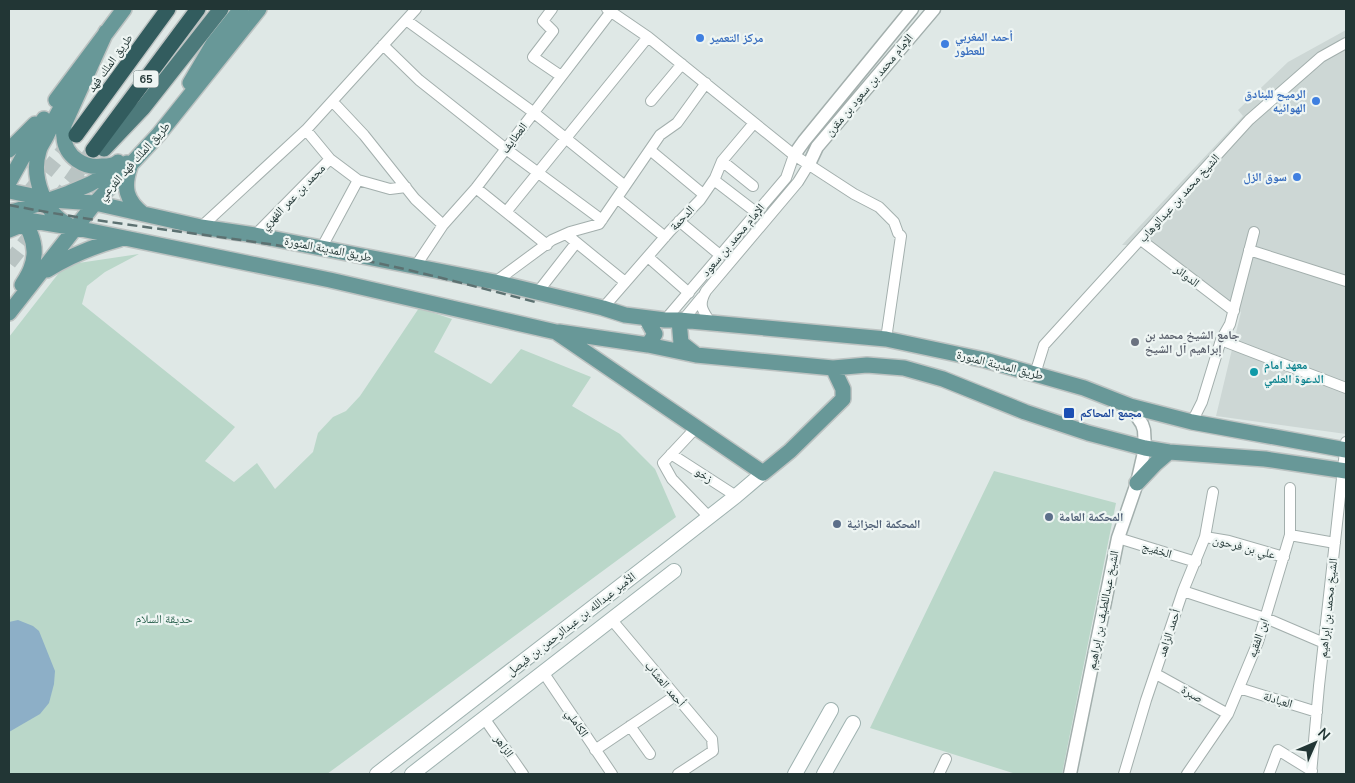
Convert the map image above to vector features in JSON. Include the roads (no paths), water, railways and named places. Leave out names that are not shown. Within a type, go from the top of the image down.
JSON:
[{"type":"highway","name":"طريق الملك فهد","points":[[76,135],[168,9]]},
{"type":"highway","name":"65","points":[[198,9],[98,150],[143,108],[220,9]]},
{"type":"main road","points":[[9,182],[50,108],[124,9]]},
{"type":"main road","points":[[9,230],[17,215],[49,204],[90,184],[133,159],[159,134],[214,44],[241,9]]},
{"type":"main road","name":"طريق الملك فهد الفرعي","points":[[9,313],[95,203],[159,134],[259,9]]},
{"type":"main road","points":[[106,32],[64,125],[64,138],[67,149],[75,159],[86,166],[114,165],[159,134]]},
{"type":"main road","points":[[76,228],[65,223],[49,204],[38,178],[39,151],[54,118],[106,32]]},
{"type":"main road","points":[[9,150],[50,108]]},
{"type":"main road","points":[[131,164],[126,180],[127,196],[136,209],[143,214]]},
{"type":"main road","points":[[9,192],[49,204],[95,203]]},
{"type":"main road","name":"طريق المدينة المنورة","points":[[95,203],[201,227],[322,247],[496,282],[626,315],[886,339],[985,360],[1084,388],[1130,406],[1192,422],[1346,447]]},
{"type":"main road","points":[[17,215],[330,280],[556,332],[648,345],[696,355],[833,368],[868,365],[904,368],[943,379],[1025,412],[1088,433],[1145,448],[1169,452],[1265,459],[1344,471]]},
{"type":"main road","points":[[9,306],[32,267],[34,253],[32,234],[17,215]]},
{"type":"main road","points":[[39,274],[81,252],[101,244],[125,238]]},
{"type":"main road","points":[[646,318],[655,334],[648,345]]},
{"type":"main road","points":[[676,320],[681,343],[696,355]]},
{"type":"main road","points":[[556,332],[763,473],[790,451],[843,399],[843,389],[833,368]]},
{"type":"main road","points":[[1137,482],[1154,464],[1169,452]]},
{"type":"main road","name":"الأمير عبدالله بن عبدالرحمن بن فيصل","points":[[377,774],[736,496],[763,473]]},
{"type":"main road","name":"الأمير عبدالله بن عبدالرحمن بن فيصل","points":[[412,774],[674,571]]},
{"type":"main road","points":[[795,774],[831,710]]},
{"type":"main road","points":[[824,774],[853,723]]},
{"type":"street","points":[[201,227],[306,130],[416,9]]},
{"type":"street","points":[[552,9],[543,21],[552,31],[533,57],[561,76]]},
{"type":"street","name":"الإمام محمد بن سعود بن مقرن","points":[[794,156],[804,141],[912,9]]},
{"type":"street","name":"الإمام محمد بن سعود بن مقرن","points":[[809,164],[816,147],[934,9]]},
{"type":"street","points":[[610,10],[648,37],[794,156],[854,194],[879,207],[894,222],[901,236],[886,339]]},
{"type":"street","name":"العطايف","points":[[415,267],[443,225],[476,188],[610,10]]},
{"type":"street","points":[[406,20],[533,112],[625,186]]},
{"type":"street","points":[[506,212],[648,37]]},
{"type":"street","name":"الشيخ محمد بن عبدالوهاب","points":[[1035,374],[1044,345],[1249,120],[1321,57],[1346,43]]},
{"type":"street","points":[[383,45],[419,80],[506,149],[602,220]]},
{"type":"street","points":[[651,101],[682,64]]},
{"type":"street","points":[[496,282],[552,240],[598,224],[660,135],[677,123],[706,84]]},
{"type":"street","points":[[333,102],[364,135],[415,199],[443,225]]},
{"type":"street","name":"الدحمة","points":[[603,308],[703,194],[714,180],[722,162],[754,123]]},
{"type":"street","points":[[306,130],[330,158],[358,180],[390,189],[406,187]]},
{"type":"street","points":[[650,150],[703,194]]},
{"type":"street","name":"الإمام محمد بن سعود","points":[[676,320],[689,293],[786,178],[794,156]]},
{"type":"street","name":"محمد بن عمر الفهري","points":[[255,235],[330,158]]},
{"type":"street","points":[[722,162],[753,186]]},
{"type":"street","name":"الإمام محمد بن سعود","points":[[676,320],[702,297],[798,182],[809,164]]},
{"type":"street","points":[[322,247],[358,180]]},
{"type":"street","points":[[714,180],[756,213]]},
{"type":"street","points":[[476,188],[546,245]]},
{"type":"street","points":[[617,198],[665,237]]},
{"type":"street","points":[[679,221],[720,254]]},
{"type":"street","points":[[1192,422],[1202,402],[1222,340],[1234,312],[1254,232]]},
{"type":"street","points":[[566,234],[625,282]]},
{"type":"street","name":"الدوائر","points":[[1140,240],[1234,312]]},
{"type":"street","points":[[538,292],[576,243]]},
{"type":"street","points":[[1249,250],[1346,281]]},
{"type":"street","points":[[648,256],[689,293]]},
{"type":"street","points":[[702,297],[702,308],[710,323]]},
{"type":"street","points":[[1222,340],[1346,388]]},
{"type":"street","points":[[1130,406],[1142,424],[1145,448]]},
{"type":"street","points":[[692,432],[663,463],[672,479],[709,517]]},
{"type":"street","name":"الشيخ محمد بن إبراهيم","points":[[1312,772],[1346,447]]},
{"type":"street","name":"الشيخ عبداللطيف بن إبراهيم","points":[[1070,774],[1118,538],[1137,482],[1145,448]]},
{"type":"street","name":"زخو","points":[[671,454],[736,496]]},
{"type":"street","name":"ابن الفقيه","points":[[1187,774],[1228,714],[1258,642],[1290,535],[1290,488]]},
{"type":"street","name":"أحمد الزاهد","points":[[1124,774],[1183,591],[1205,537],[1213,492]]},
{"type":"street","points":[[1290,535],[1335,543]]},
{"type":"street","name":"علي بن فرحون","points":[[1205,537],[1229,541],[1284,557]]},
{"type":"street","name":"الخفيج","points":[[1118,538],[1196,562]]},
{"type":"street","points":[[1183,591],[1265,618],[1324,643]]},
{"type":"street","name":"أحمد العشاب","points":[[610,620],[712,739],[713,751],[685,772]]},
{"type":"street","name":"الكاملي","points":[[543,672],[612,774]]},
{"type":"street","name":"صبرة","points":[[1156,674],[1228,714]]},
{"type":"street","name":"العبادلة","points":[[1239,688],[1317,712]]},
{"type":"street","points":[[595,750],[676,696]]},
{"type":"street","name":"الزاهر","points":[[484,718],[523,774]]},
{"type":"street","points":[[630,726],[650,754]]},
{"type":"street","points":[[1269,774],[1278,750],[1312,772]]},
{"type":"street","points":[[939,774],[946,760]]},
{"type":"water","points":[[18,620],[33,626],[39,631],[55,671],[54,684],[49,703],[40,714],[9,732],[9,622]]},
{"type":"tunnel","points":[[31,190],[74,138]]},
{"type":"tunnel","points":[[70,183],[104,149]]},
{"type":"tunnel","points":[[57,201],[90,154]]},
{"type":"tunnel","points":[[9,263],[37,227]]},
{"type":"railway","points":[[9,205],[369,261],[535,302]]},
{"type":"place","name":"مركز التعمير","points":[[700,38]]},
{"type":"place","name":"أحمد المغربي للعطور","points":[[945,44]]},
{"type":"place","name":"الرميح للبنادق الهوائيه","points":[[1316,101]]},
{"type":"place","name":"سوق الزل","points":[[1297,177]]},
{"type":"place","name":"جامع الشيخ محمد بن إبراهيم آل الشيخ","points":[[1135,342]]},
{"type":"place","name":"معهد امام الدعوة العلمي","points":[[1254,372]]},
{"type":"place","name":"مجمع المحاكم","points":[[1069,413]]},
{"type":"place","name":"المحكمة العامة","points":[[1049,517]]},
{"type":"place","name":"المحكمة الجزائية","points":[[837,524]]},
{"type":"park label","name":"حديقة السلام","points":[[164,619]]}]
